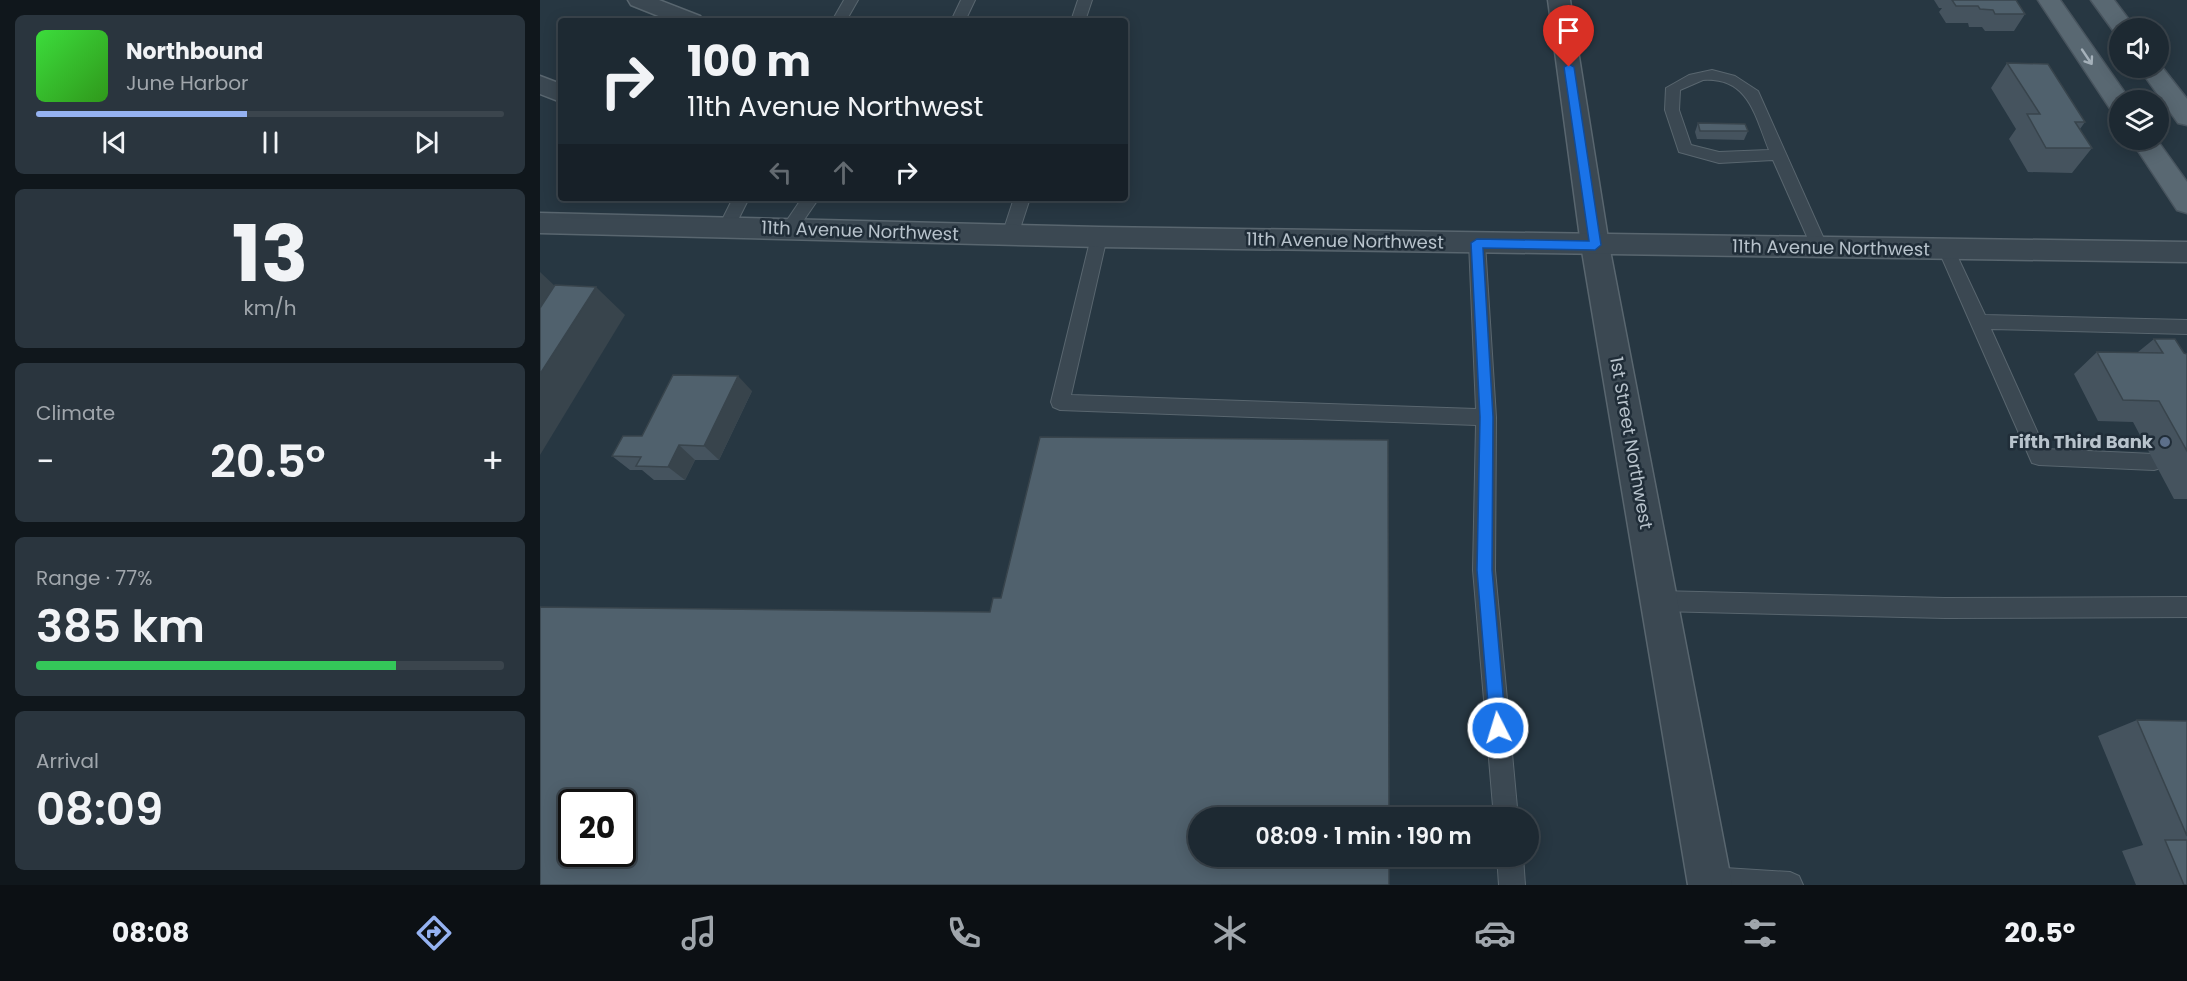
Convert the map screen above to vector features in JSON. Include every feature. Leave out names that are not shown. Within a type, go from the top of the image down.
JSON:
[{"type":"main road","points":[[2049,0],[2110,90]]},
{"type":"main road","points":[[2102,0],[2116,18]]},
{"type":"main road","points":[[2158,78],[2187,117]]},
{"type":"main road","points":[[2151,150],[2187,203]]},
{"type":"main road","points":[[2161,150],[2187,166]]},
{"type":"street","points":[[639,0],[684,18]]},
{"type":"street","name":"1st Street Northwest","points":[[1559,0],[1595,245],[1709,882]]},
{"type":"street","name":"11th Avenue Northwest","points":[[540,222],[1099,237],[2187,252]]},
{"type":"lane","points":[[841,18],[851,0]]},
{"type":"lane","points":[[959,18],[968,0]]},
{"type":"lane","points":[[1079,18],[1085,0]]},
{"type":"lane","points":[[1778,154],[1737,158],[1704,157],[1684,148],[1672,110],[1672,88],[1693,76],[1716,75],[1737,82],[1751,91],[1820,248]]},
{"type":"lane","points":[[726,228],[740,201]]},
{"type":"lane","points":[[789,229],[809,201]]},
{"type":"lane","points":[[1010,235],[1021,201]]},
{"type":"lane","points":[[1099,237],[1060,402],[1486,417]]},
{"type":"lane","points":[[1477,243],[1486,417],[1484,570],[1505,807]]},
{"type":"lane","points":[[1946,249],[2039,457],[2154,462]]},
{"type":"lane","points":[[1980,322],[2187,327]]},
{"type":"lane","points":[[1659,601],[1945,608],[2187,607]]},
{"type":"lane","points":[[1511,867],[1512,885]]},
{"type":"lane","points":[[1709,882],[1790,885]]},
{"type":"building","points":[[1952,0],[2016,0],[2025,14],[1995,14],[1993,10],[1980,9],[1978,6],[1956,6]]},
{"type":"building","points":[[2007,63],[2048,64],[2085,122],[2075,122],[2092,148],[2046,148],[2027,114],[2040,114]]},
{"type":"building","points":[[1698,123],[1745,124],[1748,131],[1700,131]]},
{"type":"building","points":[[555,285],[596,287],[540,374],[540,308]]},
{"type":"building","points":[[2154,339],[2175,339],[2187,354],[2187,451],[2159,401],[2123,400],[2097,352],[2163,353]]},
{"type":"building","points":[[673,375],[738,376],[704,446],[679,445],[668,467],[636,466],[641,457],[612,456],[623,436],[642,436]]},
{"type":"building","points":[[1040,437],[1388,440],[1389,807],[1188,807],[1188,867],[1389,867],[1389,885],[540,885],[540,607],[990,612],[993,598],[1001,598]]},
{"type":"building","points":[[2137,720],[2187,721],[2187,836]]},
{"type":"building","points":[[2165,840],[2187,840],[2187,885],[2184,885]]},
{"type":"place","name":"Fifth Third Bank","points":[[2165,442]]},
{"type":"route","points":[[1498,728],[1484,570],[1486,417],[1477,243],[1595,245],[1569,67]]}]
